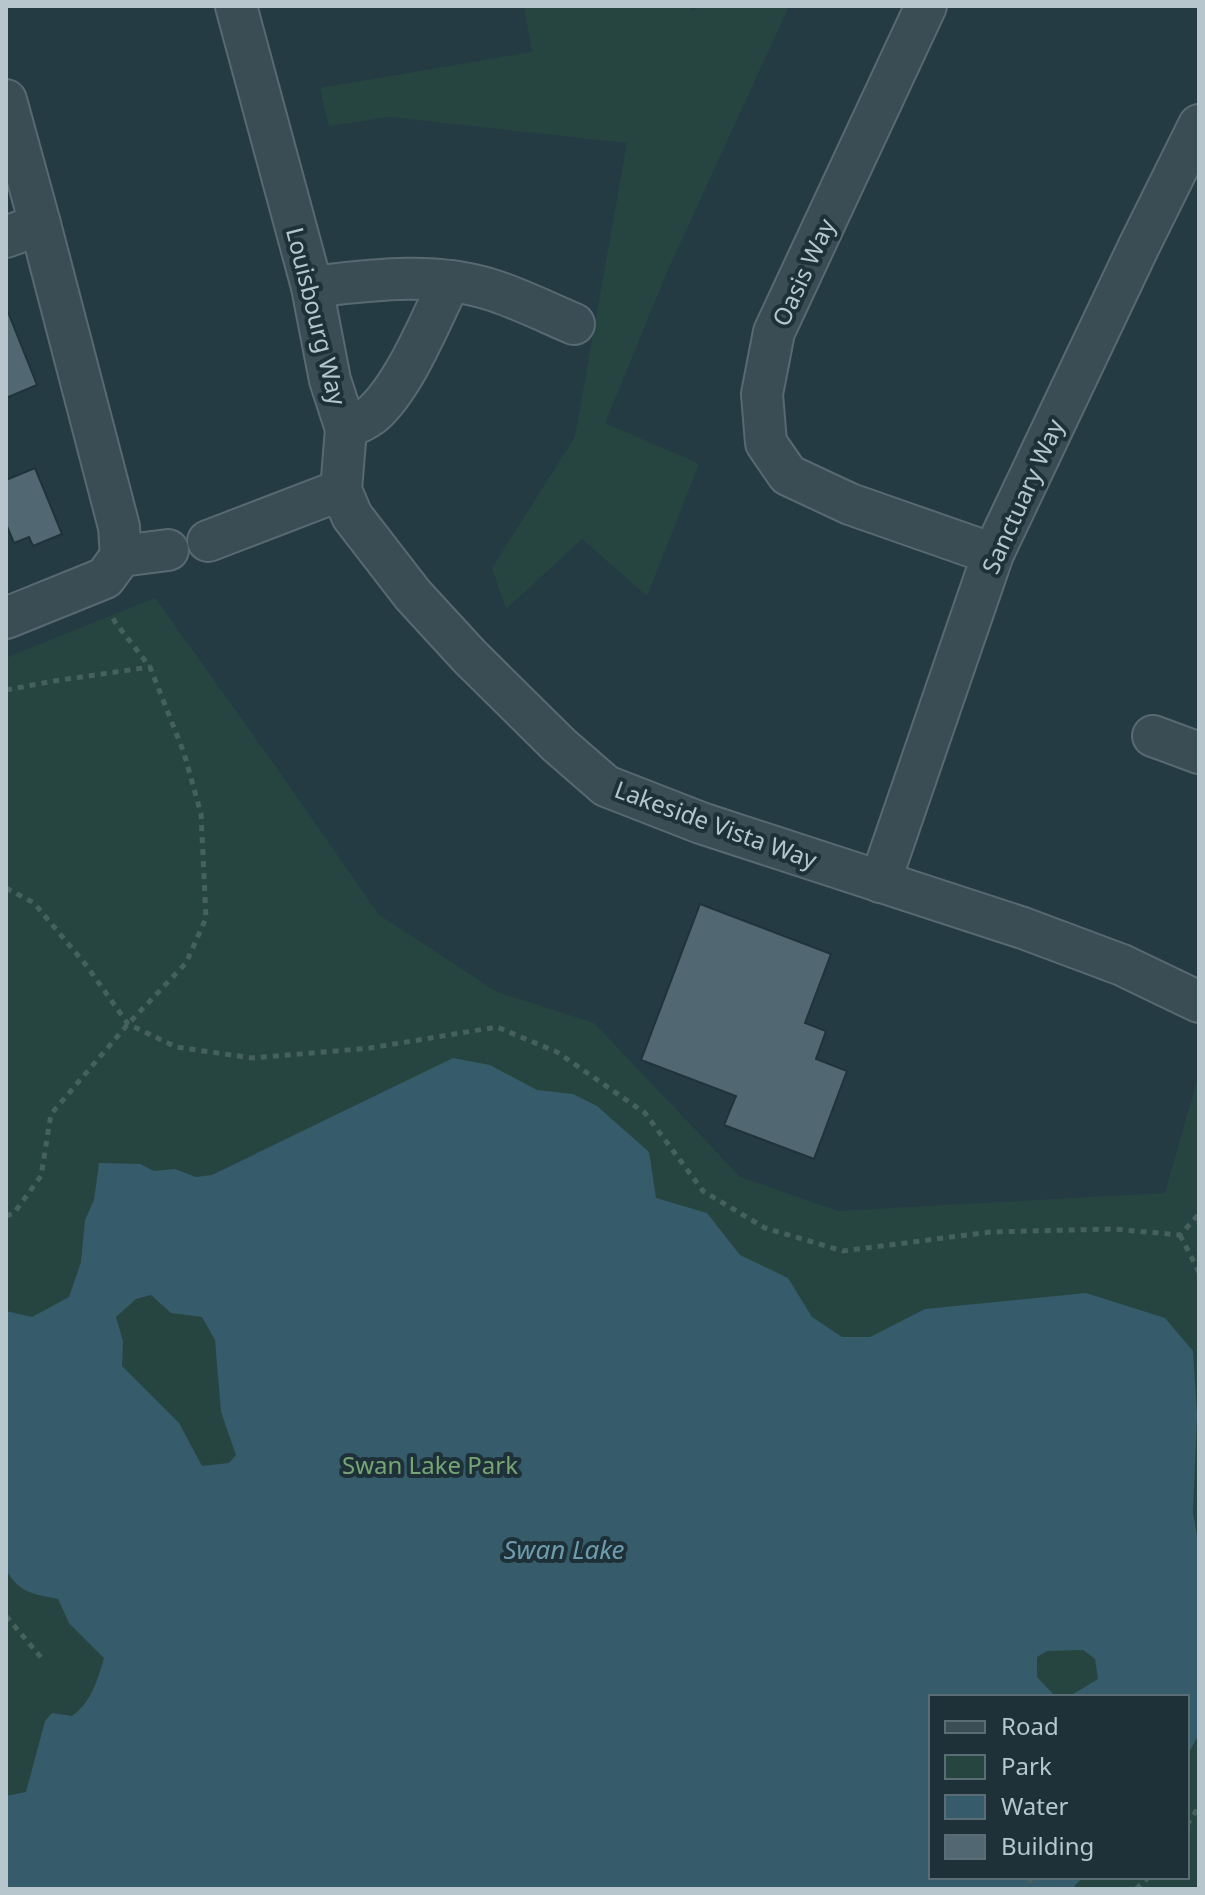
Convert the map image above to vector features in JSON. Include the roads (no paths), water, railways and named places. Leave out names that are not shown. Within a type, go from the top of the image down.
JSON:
[{"type":"street","name":"Louisbourg Way","points":[[236,6],[312,287],[330,380],[346,429],[341,490]]},
{"type":"street","name":"Oasis Way","points":[[926,6],[774,332],[762,394],[766,443],[788,475],[850,504],[993,554]]},
{"type":"street","points":[[6,100],[23,230],[119,527],[108,569]]},
{"type":"street","name":"Sanctuary Way","points":[[880,882],[993,554],[1199,125]]},
{"type":"street","points":[[312,287],[383,279],[450,281],[493,290],[574,324]]},
{"type":"street","points":[[346,429],[372,415],[391,392],[450,281]]},
{"type":"street","points":[[208,541],[341,490]]},
{"type":"street","name":"Lakeside Vista Way","points":[[341,490],[352,516],[413,595],[470,657],[559,745],[606,786],[701,823],[1037,933],[1122,965],[1199,1002]]},
{"type":"street","points":[[6,618],[108,569],[168,550]]},
{"type":"street","points":[[1153,736],[1199,753]]},
{"type":"water","name":"Swan Lake","points":[[453,1058],[490,1065],[537,1090],[573,1094],[597,1106],[649,1152],[656,1198],[707,1213],[740,1255],[788,1278],[812,1317],[842,1337],[870,1337],[925,1309],[1086,1293],[1165,1318],[1193,1351],[1197,1415],[1193,1513],[1199,1546],[1199,1734],[1189,1752],[1189,1695],[1072,1695],[1098,1679],[1095,1659],[1083,1650],[1047,1651],[1037,1657],[1037,1677],[1054,1695],[929,1695],[929,1879],[1081,1879],[1072,1889],[6,1889],[6,1796],[26,1792],[45,1721],[52,1713],[72,1716],[79,1711],[93,1690],[104,1658],[69,1623],[58,1599],[21,1588],[6,1569],[6,1311],[32,1317],[69,1297],[81,1262],[85,1220],[94,1200],[99,1163],[140,1164],[154,1171],[175,1169],[196,1177],[212,1175]],"holes":[[[151,1295],[171,1313],[202,1317],[215,1340],[221,1412],[236,1455],[229,1463],[202,1466],[179,1423],[122,1366],[123,1341],[116,1317],[136,1299]]]},
{"type":"park label","name":"Swan Lake Park","points":[[430,1464]]}]
